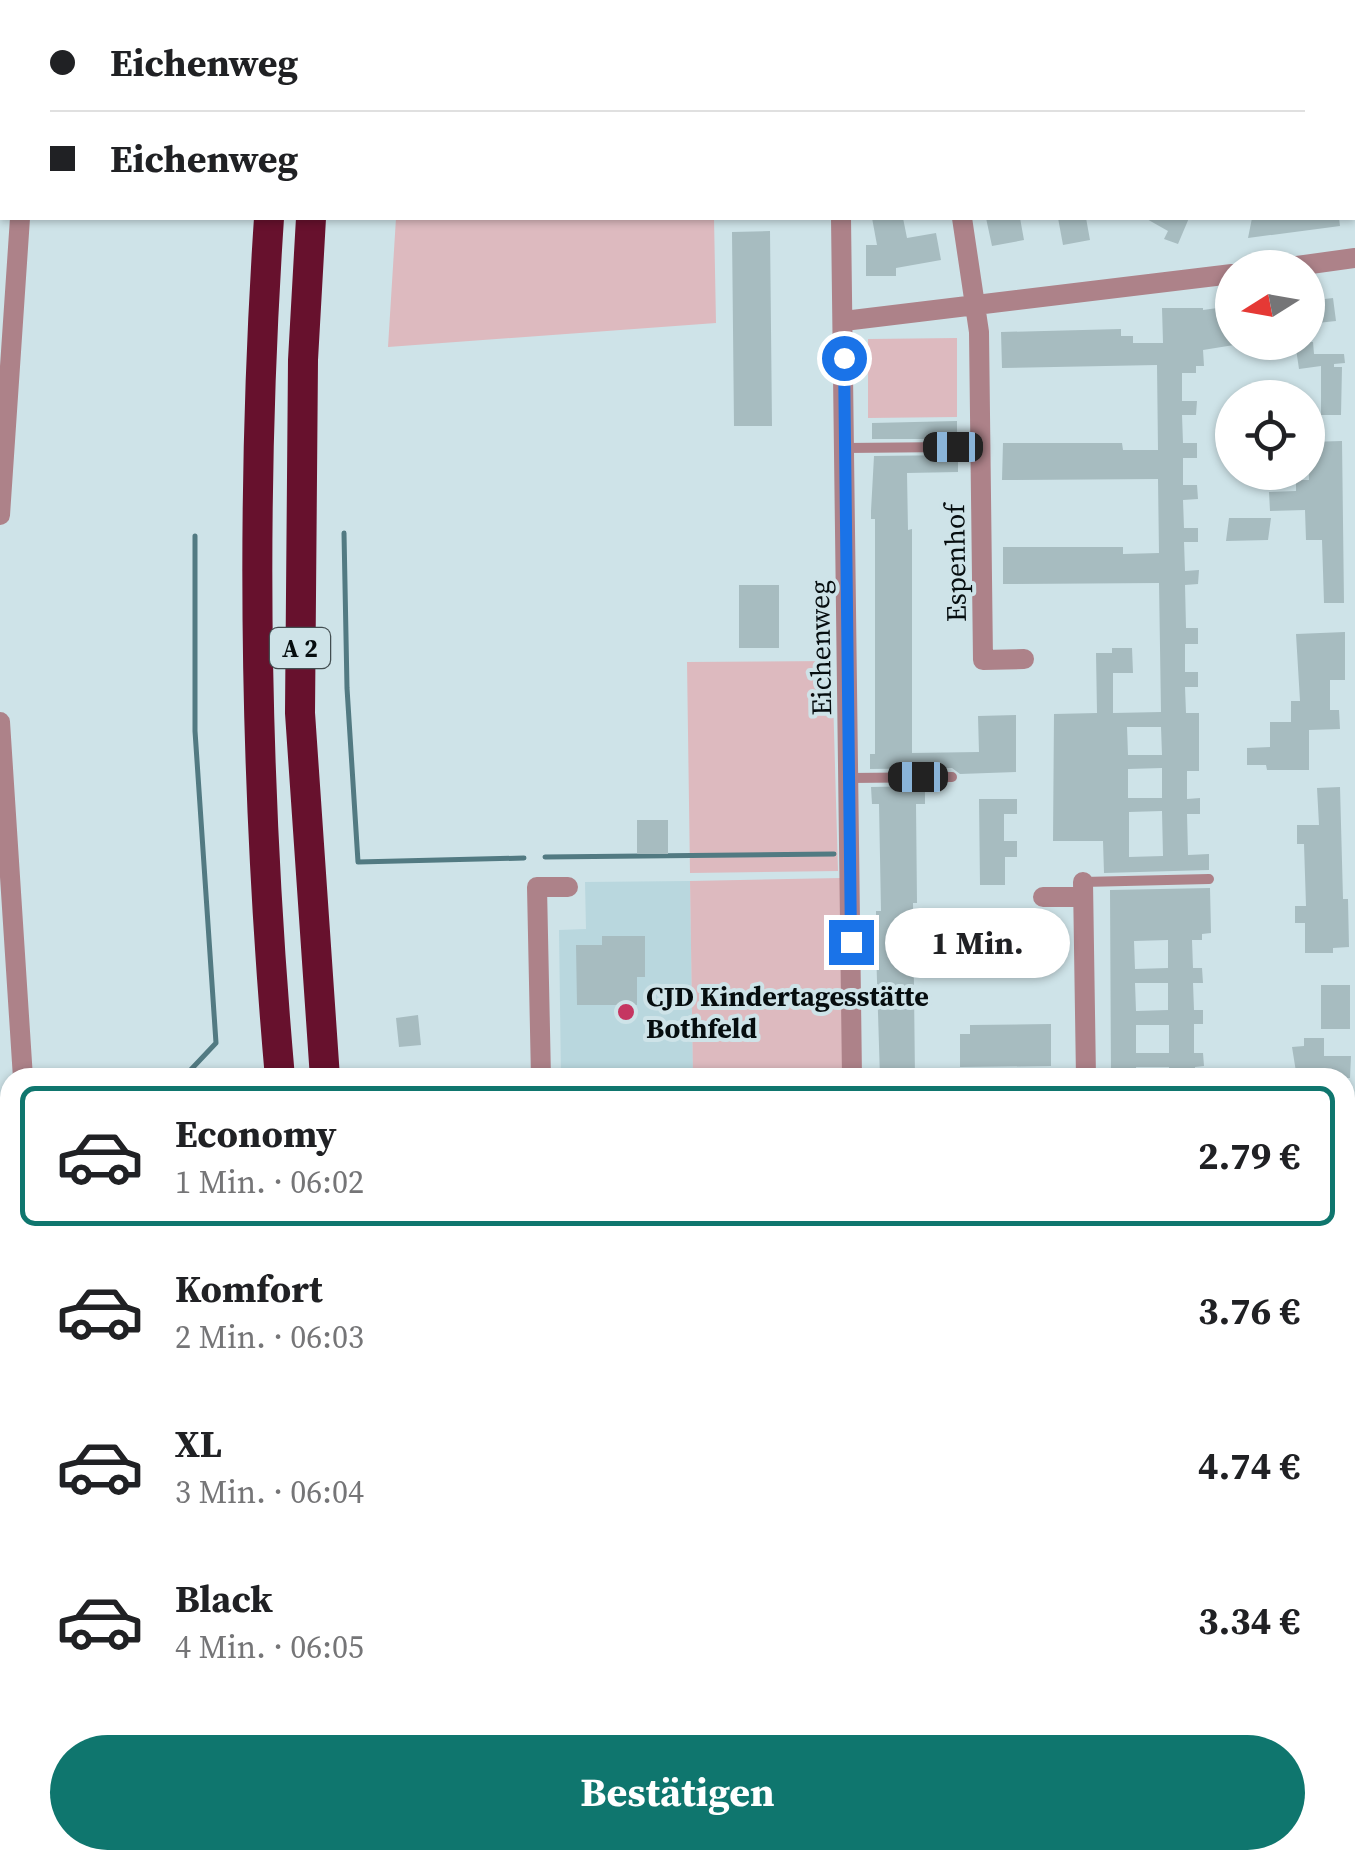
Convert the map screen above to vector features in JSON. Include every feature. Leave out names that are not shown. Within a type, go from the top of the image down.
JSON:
[{"type":"highway","name":"A 2","points":[[270,220],[261,372],[259,673],[279,1068]]},
{"type":"highway","name":"A 2","points":[[311,220],[303,360],[300,714],[323,1068]]},
{"type":"street","points":[[0,515],[7,317],[20,220]]},
{"type":"street","name":"Eichenweg","points":[[842,220],[852,1068]]},
{"type":"street","points":[[962,220],[978,306]]},
{"type":"street","points":[[1325,262],[1355,258]]},
{"type":"street","points":[[844,322],[1215,276]]},
{"type":"street","name":"Espenhof","points":[[978,306],[983,660],[1024,659]]},
{"type":"street","points":[[0,722],[22,1068]]},
{"type":"street","points":[[541,1068],[537,887],[568,887]]},
{"type":"street","points":[[1043,897],[1083,890],[1086,1068]]},
{"type":"lane","points":[[845,448],[953,447]]},
{"type":"lane","points":[[850,778],[952,777]]},
{"type":"lane","points":[[1083,890],[1209,879]]},
{"type":"shaded area","points":[[396,220],[714,220],[716,323],[388,347]]},
{"type":"shaded area","points":[[957,338],[957,417],[868,418],[868,339]]},
{"type":"shaded area","points":[[832,661],[838,871],[690,873],[687,662]]},
{"type":"shaded area","points":[[841,878],[844,1068],[693,1068],[690,881]]},
{"type":"shaded area","name":"CJD Kindertagesstätte Bothfeld","points":[[690,881],[693,1068],[561,1068],[559,930],[586,929],[585,882]]},
{"type":"building","points":[[872,220],[903,220],[907,238],[936,233],[941,260],[896,268],[896,276],[866,276],[866,245],[877,245]]},
{"type":"building","points":[[986,220],[1020,220],[1024,240],[992,246]]},
{"type":"building","points":[[1058,220],[1086,220],[1090,240],[1063,245]]},
{"type":"building","points":[[1149,220],[1188,220],[1178,244],[1164,239],[1168,231]]},
{"type":"building","points":[[1252,220],[1339,220],[1340,226],[1248,238]]},
{"type":"building","points":[[770,231],[772,426],[734,426],[732,232]]},
{"type":"building","points":[[1333,298],[1336,321],[1325,322],[1325,299]]},
{"type":"building","points":[[1162,308],[1215,308],[1215,348],[1203,350],[1204,366],[1196,366],[1196,373],[1182,373],[1182,401],[1197,401],[1196,415],[1182,415],[1183,443],[1197,443],[1197,458],[1183,458],[1183,485],[1197,485],[1198,499],[1183,500],[1184,528],[1198,528],[1198,542],[1184,542],[1185,571],[1199,570],[1198,584],[1185,585],[1186,628],[1198,628],[1198,644],[1185,644],[1185,672],[1198,672],[1198,687],[1185,687],[1186,713],[1199,713],[1199,771],[1187,771],[1187,799],[1200,798],[1200,814],[1187,814],[1188,855],[1209,854],[1209,870],[1104,873],[1103,841],[1053,841],[1054,714],[1097,713],[1096,653],[1112,653],[1112,648],[1132,648],[1133,673],[1113,673],[1113,713],[1161,712],[1159,583],[1003,584],[1003,547],[1123,547],[1123,554],[1159,553],[1158,479],[1002,480],[1003,443],[1122,443],[1123,450],[1158,450],[1157,365],[1002,368],[1001,332],[1121,329],[1121,336],[1133,336],[1133,343],[1163,343]],"holes":[[[1127,727],[1161,727],[1162,755],[1128,755]],[[1162,768],[1162,798],[1128,798],[1128,769]],[[1162,811],[1163,856],[1129,857],[1129,812]]]},
{"type":"building","points":[[1325,354],[1344,354],[1345,363],[1334,364],[1342,367],[1341,415],[1325,415],[1321,366],[1299,369],[1298,360],[1325,360]]},
{"type":"building","points":[[957,421],[957,439],[872,439],[872,423]]},
{"type":"building","points":[[1342,441],[1344,603],[1324,603],[1322,540],[1306,540],[1305,510],[1270,511],[1269,492],[1325,490],[1325,442]]},
{"type":"building","points":[[958,455],[958,472],[907,473],[908,530],[912,529],[912,753],[979,752],[978,716],[1016,715],[1016,772],[960,774],[952,768],[870,769],[870,754],[875,754],[875,519],[871,519],[874,456]]},
{"type":"building","points":[[1229,518],[1271,518],[1268,540],[1226,541]]},
{"type":"building","points":[[739,585],[779,585],[779,648],[739,648]]},
{"type":"building","points":[[1345,632],[1345,680],[1330,680],[1330,710],[1339,710],[1340,729],[1309,730],[1309,770],[1267,770],[1266,765],[1247,765],[1247,748],[1270,747],[1270,722],[1291,722],[1291,701],[1300,701],[1296,634]]},
{"type":"building","points":[[925,786],[925,804],[916,804],[915,1068],[880,1068],[876,948],[876,911],[881,911],[879,804],[872,804],[871,787]]},
{"type":"building","points":[[1340,787],[1343,899],[1348,899],[1349,947],[1333,948],[1333,953],[1305,953],[1305,923],[1295,923],[1295,906],[1306,906],[1304,844],[1297,844],[1297,825],[1319,825],[1317,788]]},
{"type":"building","points":[[979,799],[1017,799],[1017,814],[1004,814],[1004,841],[1017,841],[1017,857],[1005,857],[1005,885],[980,885]]},
{"type":"building","points":[[637,820],[668,820],[668,854],[637,854]]},
{"type":"building","points":[[1210,888],[1211,933],[1202,934],[1202,940],[1192,940],[1193,968],[1202,968],[1203,983],[1193,983],[1194,1010],[1203,1010],[1203,1024],[1194,1024],[1194,1053],[1203,1053],[1204,1066],[1111,1068],[1110,890]],"holes":[[[1168,940],[1168,968],[1135,969],[1134,941]],[[1135,983],[1168,983],[1168,1010],[1136,1011]],[[1136,1025],[1169,1025],[1169,1053],[1136,1053]]]},
{"type":"building","points":[[1050,916],[1050,958],[959,959],[959,926],[968,926],[968,917]]},
{"type":"building","points":[[602,936],[645,936],[645,977],[637,977],[637,1005],[577,1005],[576,945],[602,945]]},
{"type":"building","points":[[1321,985],[1350,985],[1350,1029],[1321,1029]]},
{"type":"building","points":[[418,1015],[421,1045],[399,1047],[396,1018]]},
{"type":"building","points":[[1051,1024],[1051,1066],[960,1067],[960,1034],[970,1034],[970,1025]]},
{"type":"building","points":[[1304,1038],[1324,1038],[1324,1056],[1351,1056],[1350,1068],[1295,1068],[1292,1047],[1304,1046]]},
{"type":"waterway","points":[[344,533],[347,688],[358,862],[524,858]]},
{"type":"waterway","points":[[192,1068],[216,1043],[195,731],[195,536]]},
{"type":"waterway","points":[[545,857],[834,854]]},
{"type":"place","name":"CJD Kindertagesstätte Bothfeld","points":[[626,1012]]},
{"type":"route","points":[[844,358],[851,942]]}]
